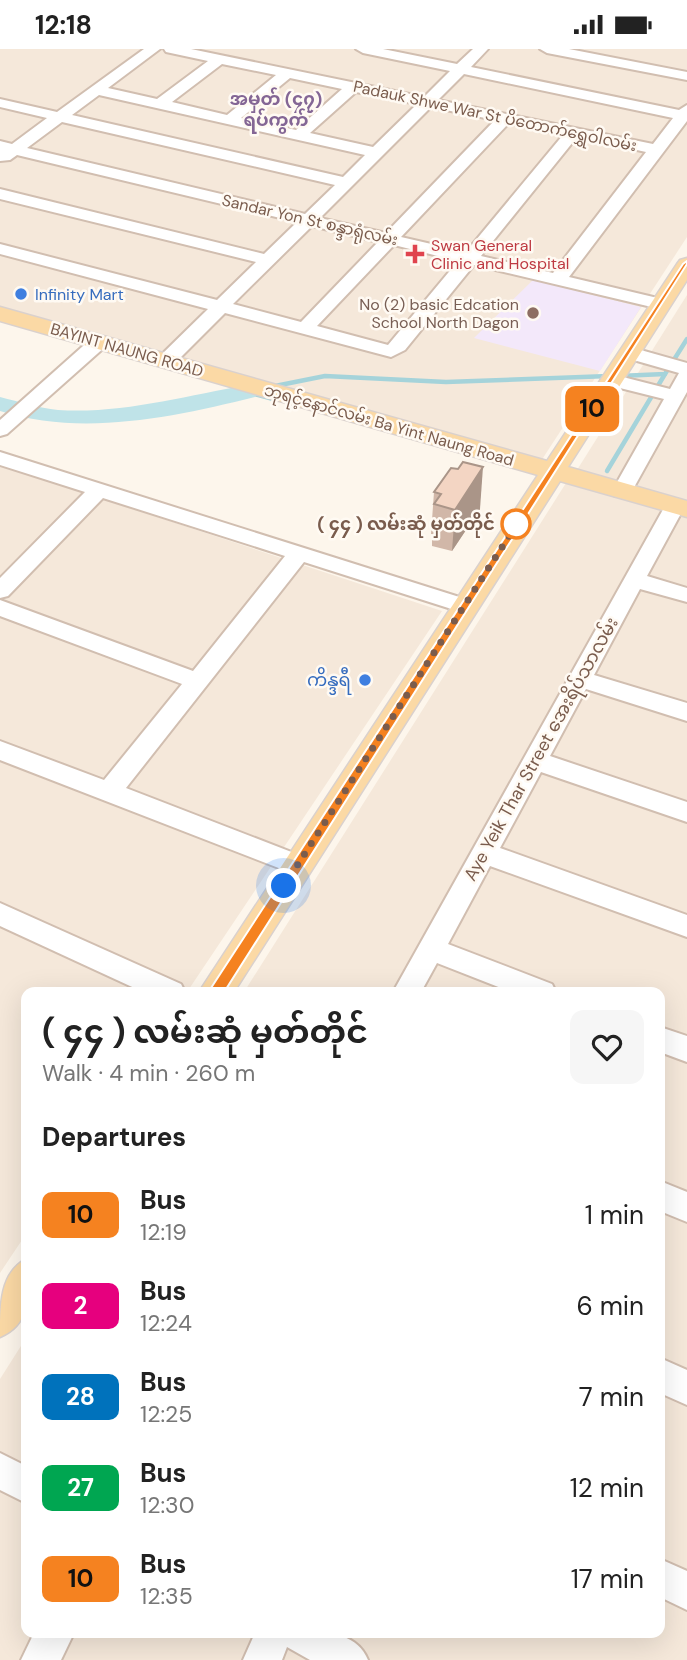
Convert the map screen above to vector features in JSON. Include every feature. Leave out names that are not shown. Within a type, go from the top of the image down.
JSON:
[{"type":"main road","points":[[219,987],[551,470],[639,356],[660,304],[687,265]]},
{"type":"main road","name":"BAYINT NAUNG ROAD","points":[[0,314],[262,389]]},
{"type":"main road","name":"ဘုရင့်နောင်လမ်း Ba Yint Naung Road","points":[[262,389],[681,507]]},
{"type":"main road","points":[[0,1317],[21,1285]]},
{"type":"street","points":[[5,152],[153,49]]},
{"type":"street","name":"Padauk Shwe War St ပိတောက်ရွှေဝါလမ်း","points":[[171,49],[655,149]]},
{"type":"street","points":[[363,49],[686,113],[655,149],[558,279]]},
{"type":"street","points":[[166,361],[481,49]]},
{"type":"street","points":[[547,49],[687,75]]},
{"type":"street","points":[[159,105],[219,59]]},
{"type":"street","points":[[229,121],[288,73]]},
{"type":"street","points":[[298,136],[353,86]]},
{"type":"street","points":[[97,90],[377,153]]},
{"type":"street","points":[[0,103],[347,183]]},
{"type":"street","points":[[305,328],[506,118]]},
{"type":"street","points":[[0,249],[391,351],[398,346],[573,132]]},
{"type":"street","name":"Sandar Yon St စန္ဒာရုံလမ်း","points":[[5,152],[309,219],[660,304]]},
{"type":"street","points":[[0,194],[268,260]]},
{"type":"street","points":[[11,418],[99,342]]},
{"type":"street","points":[[622,491],[684,370],[639,356]]},
{"type":"street","points":[[620,382],[671,395]]},
{"type":"street","points":[[0,458],[464,606]]},
{"type":"street","points":[[0,591],[98,491]]},
{"type":"street","name":"Aye Yeik Thar Street အေးရိပ်သာလမ်း","points":[[410,987],[634,580],[681,507]]},
{"type":"street","points":[[109,792],[299,555]]},
{"type":"street","points":[[634,580],[687,596]]},
{"type":"street","points":[[0,608],[197,681]]},
{"type":"street","points":[[580,679],[687,712]]},
{"type":"street","points":[[0,750],[298,865]]},
{"type":"street","points":[[535,760],[687,812]]},
{"type":"street","points":[[484,853],[687,926]]},
{"type":"street","points":[[5,923],[159,987]]},
{"type":"street","points":[[431,949],[528,987]]},
{"type":"street","points":[[665,1040],[687,1049]]},
{"type":"street","points":[[665,1198],[687,1207]]},
{"type":"street","points":[[665,1377],[687,1388]]},
{"type":"street","points":[[0,1471],[21,1482]]},
{"type":"street","points":[[665,1580],[687,1591]]},
{"type":"street","points":[[40,1660],[52,1638]]},
{"type":"street","points":[[262,1660],[272,1638]]},
{"type":"street","points":[[308,1638],[349,1660]]},
{"type":"shaded area","points":[[0,49],[687,49],[687,237],[541,461],[0,310]]},
{"type":"shaded area","points":[[533,280],[641,307],[600,371],[474,338]]},
{"type":"shaded area","points":[[687,295],[687,501],[577,470]]},
{"type":"shaded area","points":[[0,465],[442,611],[190,987],[21,987],[21,1242],[0,1273]]},
{"type":"shaded area","points":[[566,483],[687,517],[687,1660],[0,1660],[0,1379],[21,1346],[21,1638],[665,1638],[665,987],[247,987]]},
{"type":"building","points":[[463,462],[483,467],[455,510],[434,504],[441,494],[434,492],[451,468],[458,469]]},
{"type":"waterway","points":[[665,374],[687,339]]},
{"type":"waterway","points":[[607,471],[665,374]]},
{"type":"waterway","points":[[619,376],[665,374]]},
{"type":"waterway","points":[[270,387],[325,376],[446,382],[609,376]]},
{"type":"waterway","points":[[247,392],[277,400]]},
{"type":"waterway","points":[[0,404],[28,413],[90,417],[154,409],[247,392]]},
{"type":"bus line","name":"10","points":[[219,987],[551,470],[687,264]]},
{"type":"place","name":"Swan General Clinic and Hospital","points":[[415,254]]},
{"type":"place","name":"Infinity Mart","points":[[21,294]]},
{"type":"place","name":"No (2) basic Edcation School North Dagon","points":[[533,313]]},
{"type":"place","name":"( ၄၄ ) လမ်းဆုံ မှတ်တိုင်","points":[[516,524]]},
{"type":"place","name":"ကိန္ဒရီ","points":[[365,680]]},
{"type":"district","name":"အမှတ် (၄၇) ရပ်ကွက်","points":[[276,110]]},
{"type":"route","points":[[284,886],[522,516],[516,524]]}]
